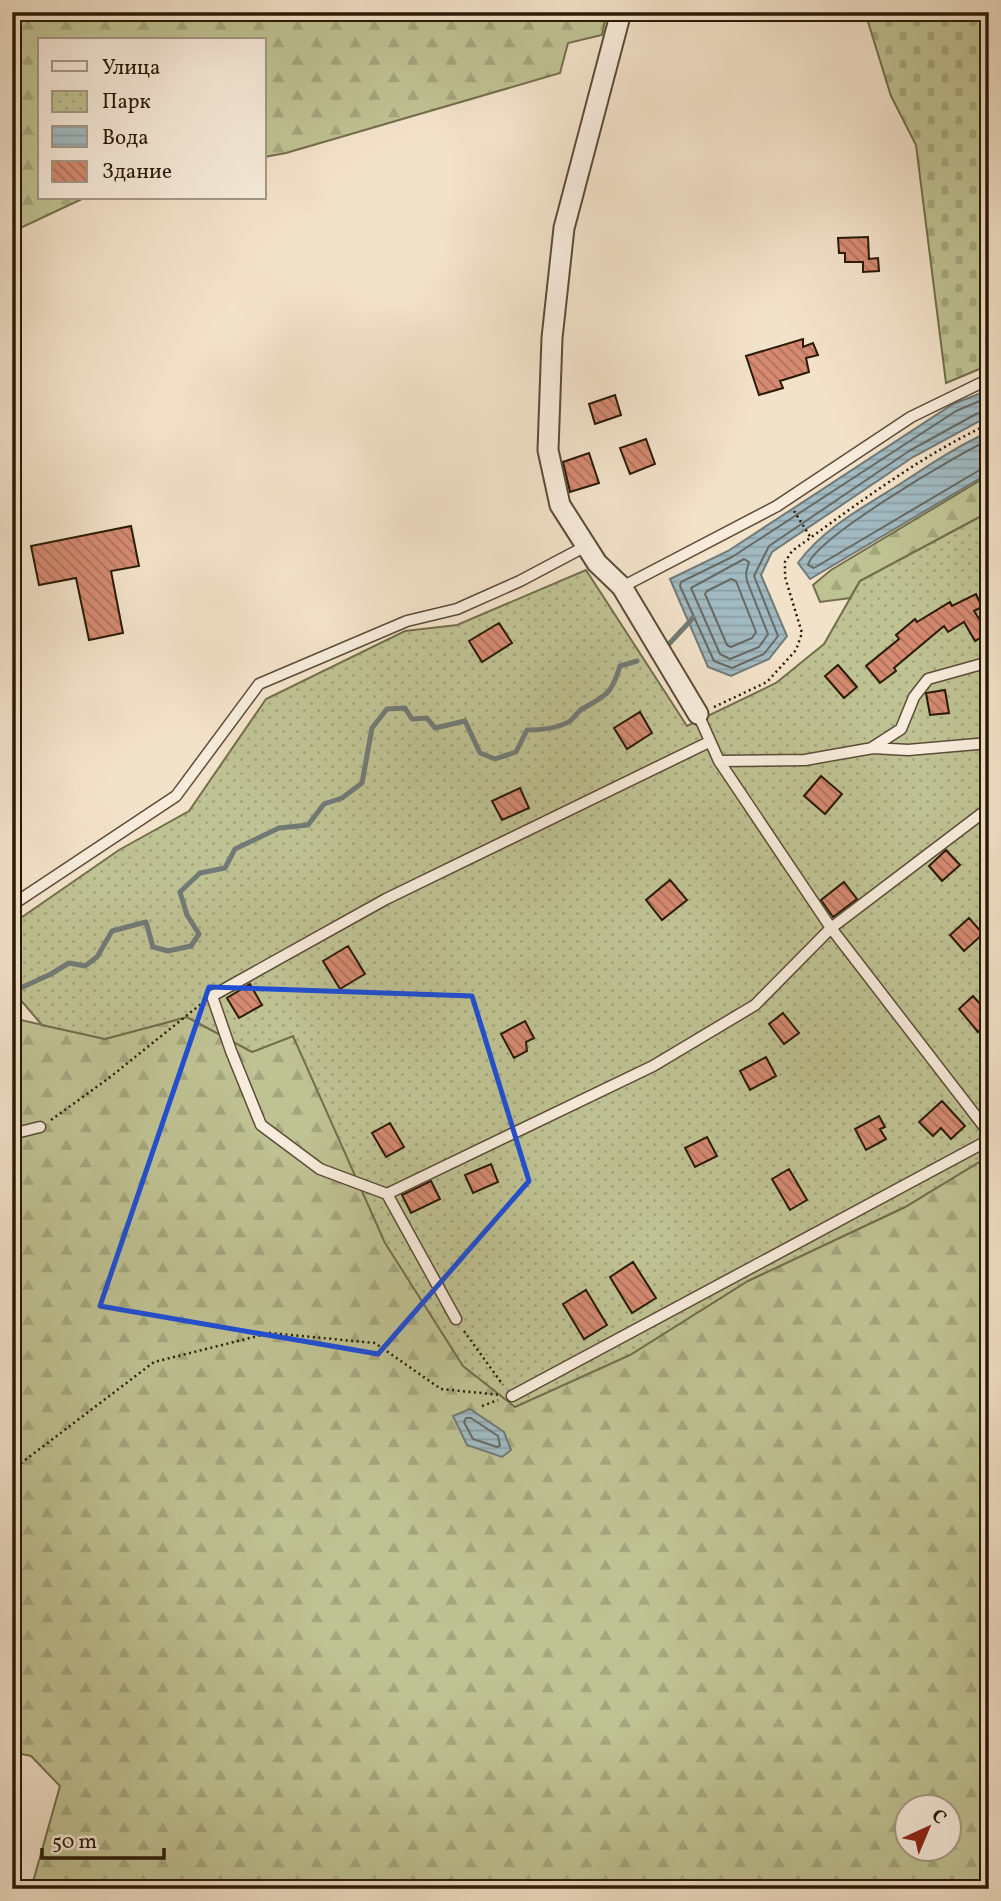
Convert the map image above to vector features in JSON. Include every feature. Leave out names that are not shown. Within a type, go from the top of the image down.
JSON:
[{"type":"street","points":[[621,12],[564,228],[552,338],[548,450],[560,505],[597,563],[622,587],[698,715]]},
{"type":"lane","points":[[622,587],[777,506],[911,416],[989,380]]},
{"type":"lane","points":[[12,905],[176,796],[259,684],[407,621],[457,609],[520,581],[586,546]]},
{"type":"lane","points":[[873,748],[901,729],[915,697],[928,679],[989,662]]},
{"type":"lane","points":[[698,715],[719,761],[831,928],[989,1133]]},
{"type":"lane","points":[[456,1319],[387,1194],[320,1169],[261,1125],[230,1051],[212,996],[386,899],[709,742]]},
{"type":"lane","points":[[719,761],[805,760],[873,748],[908,750],[989,743]]},
{"type":"lane","points":[[387,1194],[653,1066],[755,1005],[831,928],[989,808]]},
{"type":"lane","points":[[12,1134],[40,1128]]},
{"type":"lane","points":[[512,1396],[989,1140]]},
{"type":"path","points":[[698,715],[767,682],[796,650],[802,633],[785,577],[785,562],[792,551],[903,473],[964,435],[989,424]]},
{"type":"path","points":[[794,512],[811,538]]},
{"type":"path","points":[[40,1128],[109,1078],[212,996]]},
{"type":"path","points":[[456,1319],[512,1396]]},
{"type":"path","points":[[12,1470],[154,1362],[270,1333],[374,1343],[441,1390],[512,1396]]},
{"type":"path","points":[[482,1406],[512,1396]]},
{"type":"highlighted area","points":[[209,987],[472,996],[529,1181],[378,1354],[100,1306]]},
{"type":"green space","points":[[12,12],[607,12],[602,35],[568,43],[560,73],[266,157],[266,38],[38,38],[38,200],[80,200],[12,232]]},
{"type":"green space","points":[[865,12],[989,12],[989,365],[946,383],[916,145],[891,96]]},
{"type":"green space","points":[[989,475],[989,512],[860,581],[850,598],[820,602],[813,585],[831,570]]},
{"type":"green space","points":[[989,512],[989,1156],[905,1207],[748,1281],[630,1355],[515,1407],[463,1366],[385,1243],[293,1036],[252,1052],[187,1017],[105,1039],[42,1025],[12,990],[12,924],[119,850],[189,811],[266,699],[405,631],[457,625],[586,570],[687,726],[776,683],[824,644],[860,581]]},
{"type":"green space","points":[[187,1017],[252,1052],[293,1036],[334,1124],[748,1281],[905,1207],[989,1156],[989,1889],[31,1889],[60,1786],[31,1756],[12,1752],[12,1018],[105,1039]]},
{"type":"water","points":[[989,390],[989,416],[913,457],[772,552],[761,575],[787,636],[769,659],[731,676],[708,667],[670,579],[728,551],[953,404]]},
{"type":"water","points":[[989,432],[989,473],[810,579],[798,563],[819,539],[943,456]]},
{"type":"water","points":[[470,1409],[504,1432],[511,1450],[502,1457],[467,1445],[453,1416]]},
{"type":"building","points":[[868,237],[869,259],[878,258],[879,271],[863,272],[863,262],[845,262],[845,253],[839,253],[838,238]]},
{"type":"building","points":[[803,339],[803,347],[813,343],[818,355],[806,358],[809,372],[780,381],[783,388],[759,395],[746,356]]},
{"type":"building","points":[[615,395],[621,415],[595,424],[589,404]]},
{"type":"building","points":[[646,439],[655,464],[630,474],[620,448]]},
{"type":"building","points":[[589,453],[599,483],[570,492],[563,462]]},
{"type":"building","points":[[131,526],[139,566],[111,571],[123,633],[89,640],[76,578],[39,585],[31,546]]},
{"type":"building","points":[[976,594],[982,607],[974,611],[988,633],[975,641],[964,622],[948,632],[944,626],[880,683],[866,666],[899,639],[896,635],[915,619],[917,622],[950,602],[952,606]]},
{"type":"building","points":[[499,623],[512,643],[482,662],[469,641]]},
{"type":"building","points":[[838,665],[857,687],[844,698],[825,676]]},
{"type":"building","points":[[945,690],[949,713],[930,715],[926,693]]},
{"type":"building","points":[[640,712],[652,733],[627,749],[614,728]]},
{"type":"building","points":[[821,776],[842,794],[825,814],[804,796]]},
{"type":"building","points":[[520,788],[529,808],[502,820],[492,801]]},
{"type":"building","points":[[946,850],[960,865],[942,881],[929,866]]},
{"type":"building","points":[[670,880],[687,900],[662,920],[646,900]]},
{"type":"building","points":[[844,882],[857,899],[833,917],[821,900]]},
{"type":"building","points":[[969,918],[983,934],[964,951],[950,935]]},
{"type":"building","points":[[348,946],[365,974],[340,989],[323,961]]},
{"type":"building","points":[[250,984],[262,1005],[239,1018],[227,998]]},
{"type":"building","points":[[973,996],[989,1014],[989,1023],[978,1032],[959,1009]]},
{"type":"building","points":[[783,1013],[799,1033],[784,1044],[769,1024]]},
{"type":"building","points":[[525,1021],[534,1038],[526,1042],[527,1051],[514,1058],[501,1034]]},
{"type":"building","points":[[766,1057],[776,1076],[750,1090],[740,1071]]},
{"type":"building","points":[[942,1101],[965,1126],[951,1139],[941,1128],[933,1136],[919,1122]]},
{"type":"building","points":[[879,1116],[885,1127],[880,1129],[886,1139],[866,1150],[855,1129]]},
{"type":"building","points":[[390,1123],[404,1147],[386,1157],[372,1133]]},
{"type":"building","points":[[707,1137],[717,1156],[695,1167],[685,1148]]},
{"type":"building","points":[[491,1164],[498,1182],[473,1193],[465,1175]]},
{"type":"building","points":[[789,1169],[807,1200],[790,1210],[772,1179]]},
{"type":"building","points":[[431,1181],[440,1199],[411,1213],[402,1195]]},
{"type":"building","points":[[633,1262],[656,1298],[632,1313],[610,1277]]},
{"type":"building","points":[[586,1290],[607,1325],[584,1339],[563,1304]]},
{"type":"waterway","points":[[668,645],[693,618]]},
{"type":"waterway","points":[[12,992],[69,963],[85,966],[97,957],[112,931],[146,922],[153,947],[168,951],[191,946],[199,934],[187,915],[180,892],[200,873],[225,868],[235,849],[279,828],[308,825],[324,804],[342,798],[362,783],[372,728],[387,709],[405,708],[412,719],[427,718],[435,728],[465,721],[480,753],[495,759],[516,752],[527,730],[550,728],[570,721],[580,710],[607,693],[620,666],[637,661]]}]
